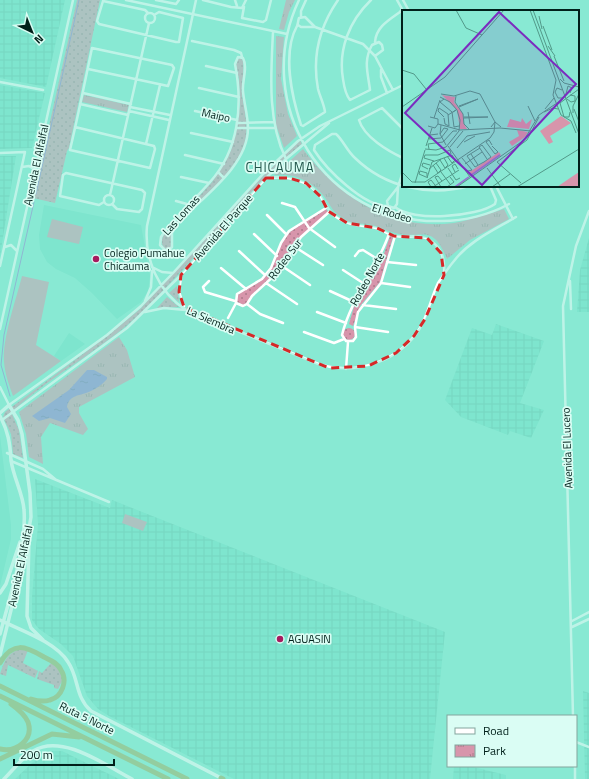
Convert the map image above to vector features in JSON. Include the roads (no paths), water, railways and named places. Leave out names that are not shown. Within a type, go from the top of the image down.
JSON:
[{"type":"highway","points":[[0,663],[10,651],[23,647],[54,662],[62,671],[64,679],[63,687],[59,694],[53,699],[41,701],[18,695]]},
{"type":"highway","name":"Ruta 5 Norte","points":[[0,686],[187,779]]},
{"type":"highway","points":[[0,749],[10,750],[19,746],[25,741],[29,731],[24,715],[2,697]]},
{"type":"highway","name":"Ruta 5 Norte","points":[[2,697],[168,779]]},
{"type":"highway","points":[[0,760],[52,734],[85,738]]},
{"type":"street","name":"Avenida El Alfalfal","points":[[0,330],[73,0]]},
{"type":"street","points":[[126,0],[287,34]]},
{"type":"street","points":[[156,0],[176,4],[179,0]]},
{"type":"street","name":"La Siembra","points":[[196,0],[147,226],[147,249],[151,266],[162,286],[186,310],[321,365],[346,369],[368,366],[382,360],[407,344],[422,323],[444,275],[454,261],[472,244],[514,218],[508,205]]},
{"type":"street","points":[[203,0],[231,7],[244,7]]},
{"type":"street","points":[[235,0],[237,6]]},
{"type":"street","points":[[246,0],[242,18],[263,22],[266,20],[271,0]]},
{"type":"street","name":"El Rodeo","points":[[299,0],[287,34],[284,59],[285,85],[293,123],[300,139],[322,170],[342,188],[364,203],[389,214],[419,221],[447,221],[475,217],[508,205]]},
{"type":"street","points":[[306,0],[301,12],[301,17],[298,21],[298,25],[295,29],[292,42],[290,74],[294,104],[301,125],[304,126],[325,112],[318,88],[316,71],[317,52],[323,29],[338,0]]},
{"type":"street","points":[[370,0],[358,14],[346,37],[342,56],[342,70],[345,89],[350,100],[370,90],[366,66],[369,49],[375,42],[375,36],[382,26],[402,9],[397,0]]},
{"type":"street","points":[[403,0],[408,10]]},
{"type":"street","points":[[103,1],[145,10],[154,15],[159,12],[182,18],[184,21],[180,40],[176,42],[99,24],[97,22],[103,1]]},
{"type":"street","points":[[148,13],[144,18],[149,23]]},
{"type":"street","points":[[104,202],[105,197],[110,195],[113,184],[146,35],[149,23],[155,19],[154,15]]},
{"type":"street","points":[[301,17],[306,18],[315,27]]},
{"type":"street","points":[[298,25],[301,27],[315,27],[323,29],[346,37],[369,49],[375,56],[381,70],[393,90]]},
{"type":"street","points":[[273,32],[272,60],[274,122],[286,159]]},
{"type":"street","points":[[192,40],[234,50],[241,54],[242,57]]},
{"type":"street","points":[[375,42],[380,42],[383,48],[381,52],[375,56]]},
{"type":"street","points":[[75,128],[153,146],[156,148],[150,168],[70,150],[92,48],[173,66],[169,86],[88,69]]},
{"type":"street","name":"Las Lomas","points":[[242,57],[238,57],[235,61],[237,73],[241,88],[248,123],[247,138],[242,153],[224,178],[194,206],[173,230],[172,248],[168,251],[163,249],[160,245],[161,237],[209,184],[224,164],[233,142],[239,97],[241,88],[245,64],[242,57]]},
{"type":"street","points":[[206,66],[237,73]]},
{"type":"street","points":[[381,70],[381,77],[387,93]]},
{"type":"street","points":[[0,82],[43,90]]},
{"type":"street","points":[[146,144],[160,85]]},
{"type":"street","name":"Avenida El Parque","points":[[9,405],[123,322],[144,303],[162,286],[283,153],[300,139],[402,86]]},
{"type":"street","points":[[199,88],[239,97]]},
{"type":"street","points":[[83,93],[170,115]]},
{"type":"street","points":[[80,104],[169,120]]},
{"type":"street","points":[[402,128],[382,108],[359,120],[364,129],[377,142],[402,157]]},
{"type":"street","name":"Maipo","points":[[195,111],[237,121]]},
{"type":"street","points":[[237,121],[248,123],[274,122]]},
{"type":"street","name":"Avenida El Parque","points":[[1,418],[13,411],[127,328],[181,275],[266,178],[286,159],[331,122]]},
{"type":"street","points":[[236,128],[275,128]]},
{"type":"street","points":[[191,133],[233,142]]},
{"type":"street","points":[[402,187],[381,177],[358,160],[336,134],[332,134],[314,146],[315,151],[324,163],[345,183],[370,200],[391,208],[394,207],[403,213],[425,216],[471,212],[495,204],[496,200],[490,187]]},
{"type":"street","name":"Avenida El Alfalfal","points":[[0,153],[25,152],[0,266]]},
{"type":"street","points":[[185,155],[224,164]]},
{"type":"street","points":[[22,166],[30,166],[35,171]]},
{"type":"street","points":[[218,172],[224,178]]},
{"type":"street","points":[[66,173],[113,184],[146,193],[142,209],[139,212],[117,209],[112,204],[108,205],[104,202],[99,204],[60,196],[63,175],[66,173]]},
{"type":"street","points":[[394,207],[397,204],[398,186],[402,174]]},
{"type":"street","points":[[181,177],[209,184]]},
{"type":"street","name":"El Rodeo","points":[[266,178],[289,178],[306,183],[321,197],[329,212],[347,223],[377,228],[394,236],[421,236],[431,240],[444,260],[444,275]]},
{"type":"street","points":[[388,206],[387,202],[398,186]]},
{"type":"street","points":[[403,187],[435,190],[460,187]]},
{"type":"street","points":[[497,187],[508,205]]},
{"type":"street","points":[[110,195],[114,200],[112,204]]},
{"type":"street","points":[[176,201],[194,206]]},
{"type":"street","points":[[282,203],[295,207],[309,228],[335,247]]},
{"type":"street","name":"Rodeo Sur","points":[[228,318],[236,302],[237,294],[265,275],[271,268],[286,234],[326,208]]},
{"type":"street","name":"Avenida El Lucero","points":[[573,715],[572,620],[563,309],[564,298],[578,240],[589,211]]},
{"type":"street","name":"Rodeo Sur","points":[[247,304],[252,296],[277,273],[309,228],[329,212]]},
{"type":"street","points":[[268,215],[286,234]]},
{"type":"street","points":[[254,234],[277,256]]},
{"type":"street","name":"Rodeo Norte","points":[[344,340],[342,335],[351,309],[364,283],[379,260],[389,234]]},
{"type":"street","name":"Rodeo Norte","points":[[348,342],[353,341],[356,337],[355,327],[358,312],[362,305],[381,283],[394,236]]},
{"type":"street","points":[[4,248],[11,245],[17,251]]},
{"type":"street","points":[[295,247],[323,265]]},
{"type":"street","points":[[355,256],[359,251],[363,250],[379,260]]},
{"type":"street","points":[[239,251],[265,275]]},
{"type":"street","points":[[381,256],[388,258]]},
{"type":"street","points":[[387,262],[416,265]]},
{"type":"street","points":[[144,303],[151,285],[151,266],[162,272],[174,272]]},
{"type":"street","points":[[282,266],[310,285]]},
{"type":"street","points":[[221,268],[246,288]]},
{"type":"street","points":[[271,268],[277,273]]},
{"type":"street","points":[[343,270],[364,283]]},
{"type":"street","points":[[181,275],[179,295],[186,310]]},
{"type":"street","name":"Avenida El Lucero","points":[[570,276],[571,309]]},
{"type":"street","points":[[209,281],[203,287],[205,292],[236,302],[243,306],[247,304],[260,314],[283,323]]},
{"type":"street","points":[[266,283],[297,304]]},
{"type":"street","points":[[381,283],[410,287]]},
{"type":"street","points":[[330,291],[354,302]]},
{"type":"street","points":[[362,305],[396,309]]},
{"type":"street","points":[[144,312],[164,308],[186,310]]},
{"type":"street","points":[[351,309],[354,313],[358,312]]},
{"type":"street","points":[[317,312],[346,323]]},
{"type":"street","points":[[123,322],[127,328]]},
{"type":"street","points":[[355,327],[388,332]]},
{"type":"street","points":[[304,332],[334,343],[339,343],[344,340],[348,342],[346,369]]},
{"type":"street","points":[[107,334],[111,337],[110,341]]},
{"type":"street","points":[[61,367],[62,371],[65,372]]},
{"type":"street","name":"Avenida El Alfalfal","points":[[0,387],[21,428],[31,502],[29,531],[0,655]]},
{"type":"street","points":[[0,413],[9,405]]},
{"type":"street","name":"Avenida El Alfalfal","points":[[0,634],[2,620],[24,531],[24,504],[11,460],[12,455],[8,432],[1,418]]},
{"type":"street","points":[[7,453],[43,469],[57,481]]},
{"type":"street","points":[[11,460],[109,502]]},
{"type":"street","points":[[0,593],[6,584],[24,531]]},
{"type":"street","points":[[29,531],[26,616],[34,632],[68,661],[78,694],[91,711],[222,779]]},
{"type":"street","points":[[572,620],[589,612]]},
{"type":"street","points":[[572,628],[589,619]]},
{"type":"street","points":[[2,620],[48,644]]},
{"type":"street","points":[[577,742],[589,747]]},
{"type":"street","points":[[4,779],[33,752],[42,747],[57,745],[72,748],[132,779]]},
{"type":"street","points":[[575,767],[575,779]]},
{"type":"water","points":[[87,370],[94,370],[107,377],[107,379],[94,389],[77,396],[68,403],[67,407],[71,414],[65,423],[50,418],[39,421],[32,416],[69,390]]},
{"type":"waterway","points":[[36,194],[79,0]]},
{"type":"waterway","points":[[10,396],[1,365],[4,335],[34,202]]},
{"type":"place","name":"Colegio Pumahue Chicauma","points":[[96,259]]},
{"type":"place","name":"AGUASIN","points":[[280,639]]},
{"type":"district","name":"CHICAUMA","points":[[280,167]]}]
